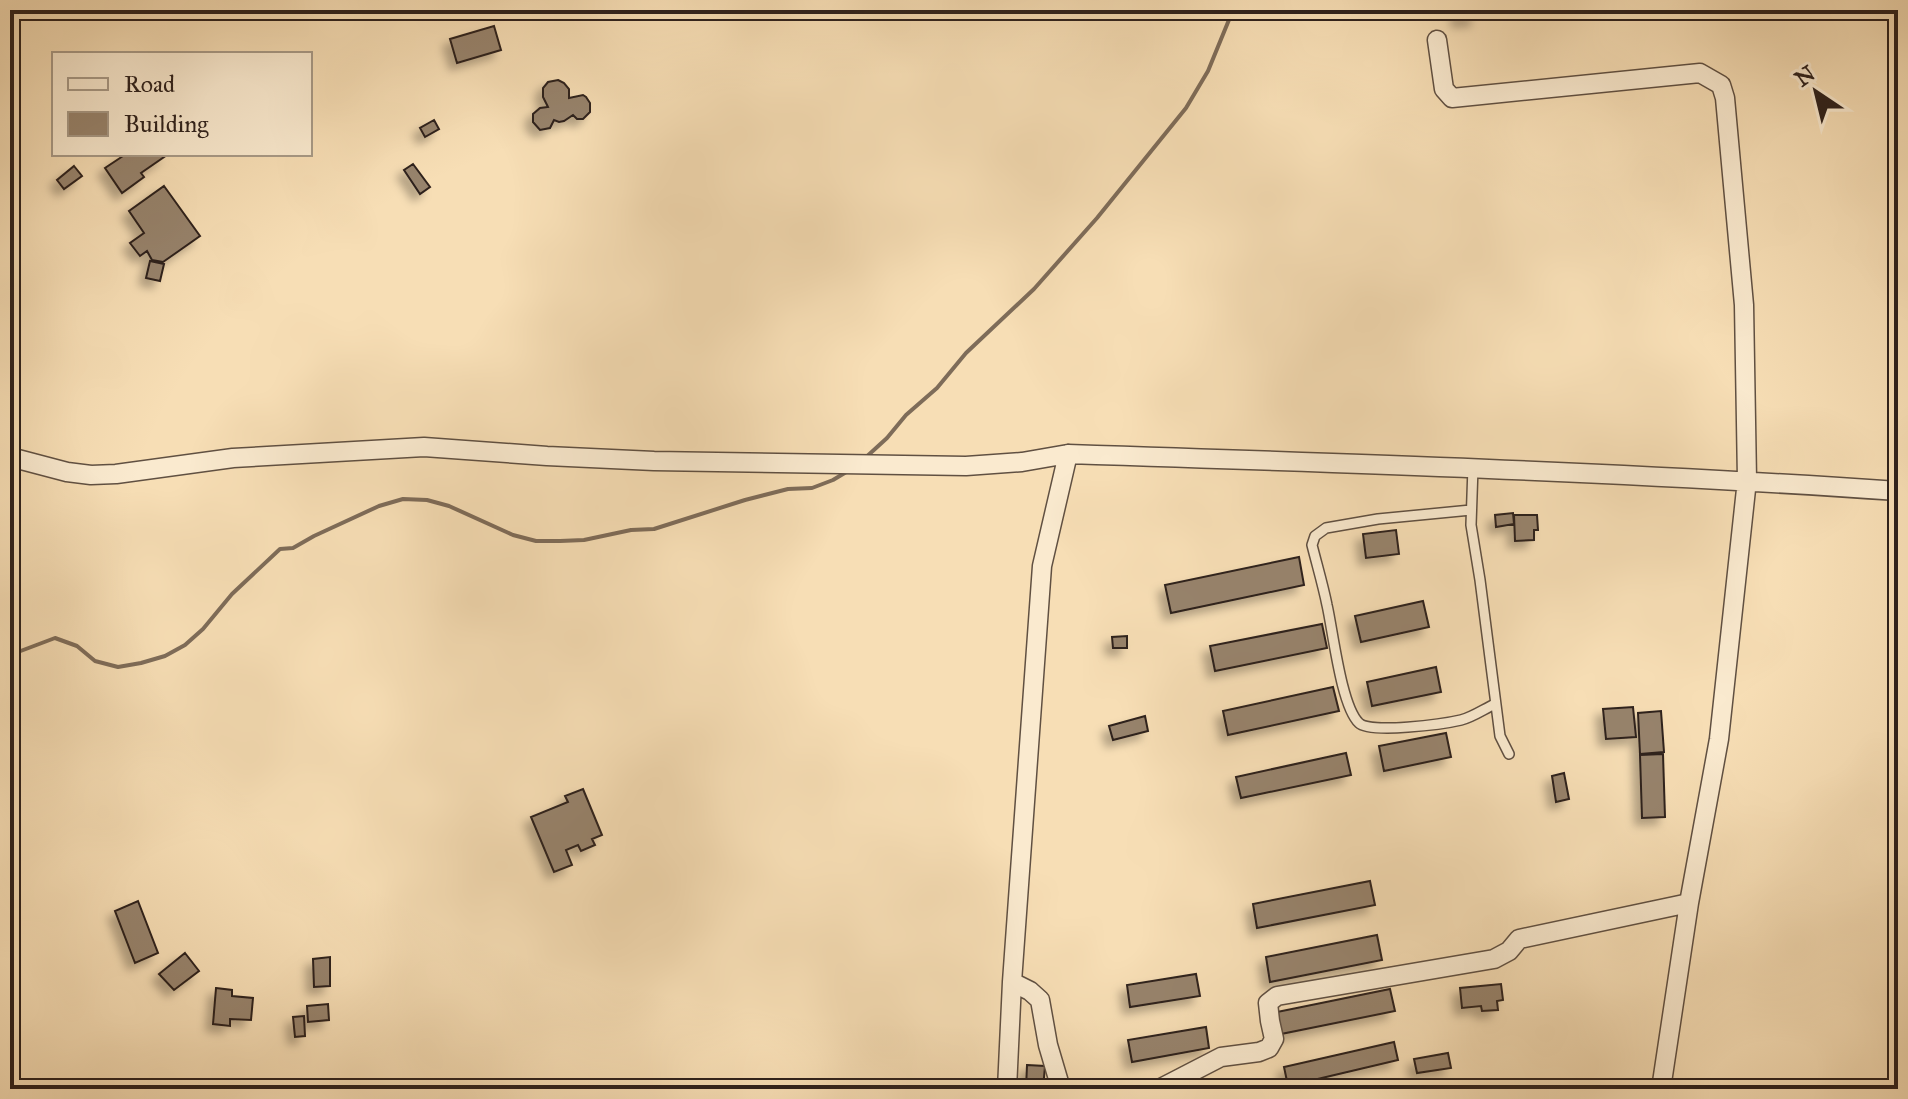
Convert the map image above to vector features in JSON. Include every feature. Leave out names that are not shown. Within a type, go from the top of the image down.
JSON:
[{"type":"street","points":[[1437,40],[1444,89],[1452,98],[1700,73],[1721,85],[1725,98],[1744,305],[1747,480],[1719,739],[1689,903],[1661,1089]]},
{"type":"street","points":[[10,457],[91,475],[233,458],[424,447],[654,461],[966,466],[1022,462],[1068,454],[1473,467],[1747,480],[1898,491]]},
{"type":"street","points":[[1007,1089],[1042,566],[1068,454]]},
{"type":"street","points":[[1159,1089],[1221,1057],[1269,1048],[1274,1039],[1268,1003],[1277,996],[1494,959],[1509,951],[1519,939],[1689,903]]},
{"type":"street","points":[[1012,982],[1040,1000],[1048,1045],[1061,1089]]},
{"type":"lane","points":[[1473,467],[1471,525],[1500,736],[1509,754]]},
{"type":"lane","points":[[1471,510],[1378,519],[1326,528],[1315,536],[1312,545],[1340,670],[1356,721],[1365,728],[1393,728],[1463,720],[1495,704]]},
{"type":"building","points":[[1458,10],[1477,10],[1477,19],[1459,20]]},
{"type":"building","points":[[494,26],[501,50],[457,63],[450,39]]},
{"type":"building","points":[[558,80],[569,89],[569,98],[586,97],[590,112],[583,119],[573,115],[564,121],[554,120],[550,128],[540,130],[533,122],[533,114],[540,108],[548,107],[543,88],[548,82]]},
{"type":"building","points":[[434,120],[439,129],[425,137],[420,128]]},
{"type":"building","points":[[123,156],[166,156],[141,173],[144,177],[122,193],[105,168]]},
{"type":"building","points":[[413,164],[430,187],[420,194],[404,170]]},
{"type":"building","points":[[74,166],[82,176],[64,189],[57,180]]},
{"type":"building","points":[[164,186],[200,236],[163,262],[152,260],[147,251],[140,256],[130,243],[144,233],[129,211]]},
{"type":"building","points":[[150,261],[164,264],[160,281],[146,278]]},
{"type":"building","points":[[1513,513],[1514,524],[1496,527],[1495,515]]},
{"type":"building","points":[[1514,515],[1537,515],[1538,530],[1534,530],[1534,540],[1515,541]]},
{"type":"building","points":[[1396,530],[1399,554],[1366,558],[1363,534]]},
{"type":"building","points":[[1299,557],[1304,585],[1171,613],[1165,585]]},
{"type":"building","points":[[1423,601],[1429,627],[1361,642],[1355,616]]},
{"type":"building","points":[[1322,624],[1327,648],[1215,671],[1210,646]]},
{"type":"building","points":[[1127,636],[1127,648],[1113,648],[1112,637]]},
{"type":"building","points":[[1436,667],[1441,692],[1372,706],[1367,682]]},
{"type":"building","points":[[1333,687],[1339,711],[1228,735],[1223,711]]},
{"type":"building","points":[[1633,707],[1636,737],[1606,739],[1603,709]]},
{"type":"building","points":[[1661,711],[1664,752],[1640,754],[1638,713]]},
{"type":"building","points":[[1145,716],[1148,731],[1113,740],[1109,726]]},
{"type":"building","points":[[1446,733],[1451,757],[1384,771],[1379,746]]},
{"type":"building","points":[[1346,753],[1351,775],[1241,798],[1236,777]]},
{"type":"building","points":[[1663,754],[1665,817],[1642,818],[1640,755]]},
{"type":"building","points":[[1564,773],[1569,799],[1556,802],[1552,776]]},
{"type":"building","points":[[583,789],[602,835],[592,839],[595,845],[581,851],[578,845],[566,850],[572,865],[554,872],[531,817],[568,802],[565,796]]},
{"type":"building","points":[[1370,881],[1375,905],[1257,928],[1253,904]]},
{"type":"building","points":[[138,901],[158,953],[135,963],[115,911]]},
{"type":"building","points":[[1377,935],[1382,960],[1270,982],[1266,957]]},
{"type":"building","points":[[185,953],[199,971],[174,990],[159,974]]},
{"type":"building","points":[[330,957],[330,986],[314,987],[313,959]]},
{"type":"building","points":[[1196,974],[1200,996],[1130,1007],[1127,985]]},
{"type":"building","points":[[1501,984],[1503,1000],[1497,1001],[1498,1010],[1482,1011],[1481,1006],[1462,1008],[1460,988]]},
{"type":"building","points":[[216,988],[232,990],[232,996],[253,998],[251,1020],[230,1019],[230,1026],[213,1024]]},
{"type":"building","points":[[1390,989],[1395,1011],[1281,1034],[1277,1012]]},
{"type":"building","points":[[328,1004],[329,1020],[308,1022],[307,1006]]},
{"type":"building","points":[[304,1016],[305,1036],[295,1037],[293,1017]]},
{"type":"building","points":[[1206,1027],[1209,1048],[1132,1062],[1128,1040]]},
{"type":"building","points":[[1394,1042],[1398,1060],[1288,1086],[1284,1067]]},
{"type":"building","points":[[1448,1053],[1451,1068],[1417,1073],[1414,1059]]},
{"type":"building","points":[[1027,1065],[1045,1066],[1043,1089],[1026,1089]]},
{"type":"building","points":[[1457,1079],[1458,1089],[1421,1089],[1421,1083]]},
{"type":"waterway","points":[[864,459],[937,388],[966,353],[1034,289],[1097,218],[1186,108],[1208,71],[1233,10]]},
{"type":"waterway","points":[[10,655],[55,638],[77,646],[95,661],[118,667],[165,656],[185,645],[203,629],[232,594],[280,549],[293,548],[379,506],[403,499],[427,500],[449,506],[513,535],[536,541],[584,540],[631,530],[654,529],[745,500],[788,489],[812,488],[848,471]]}]
